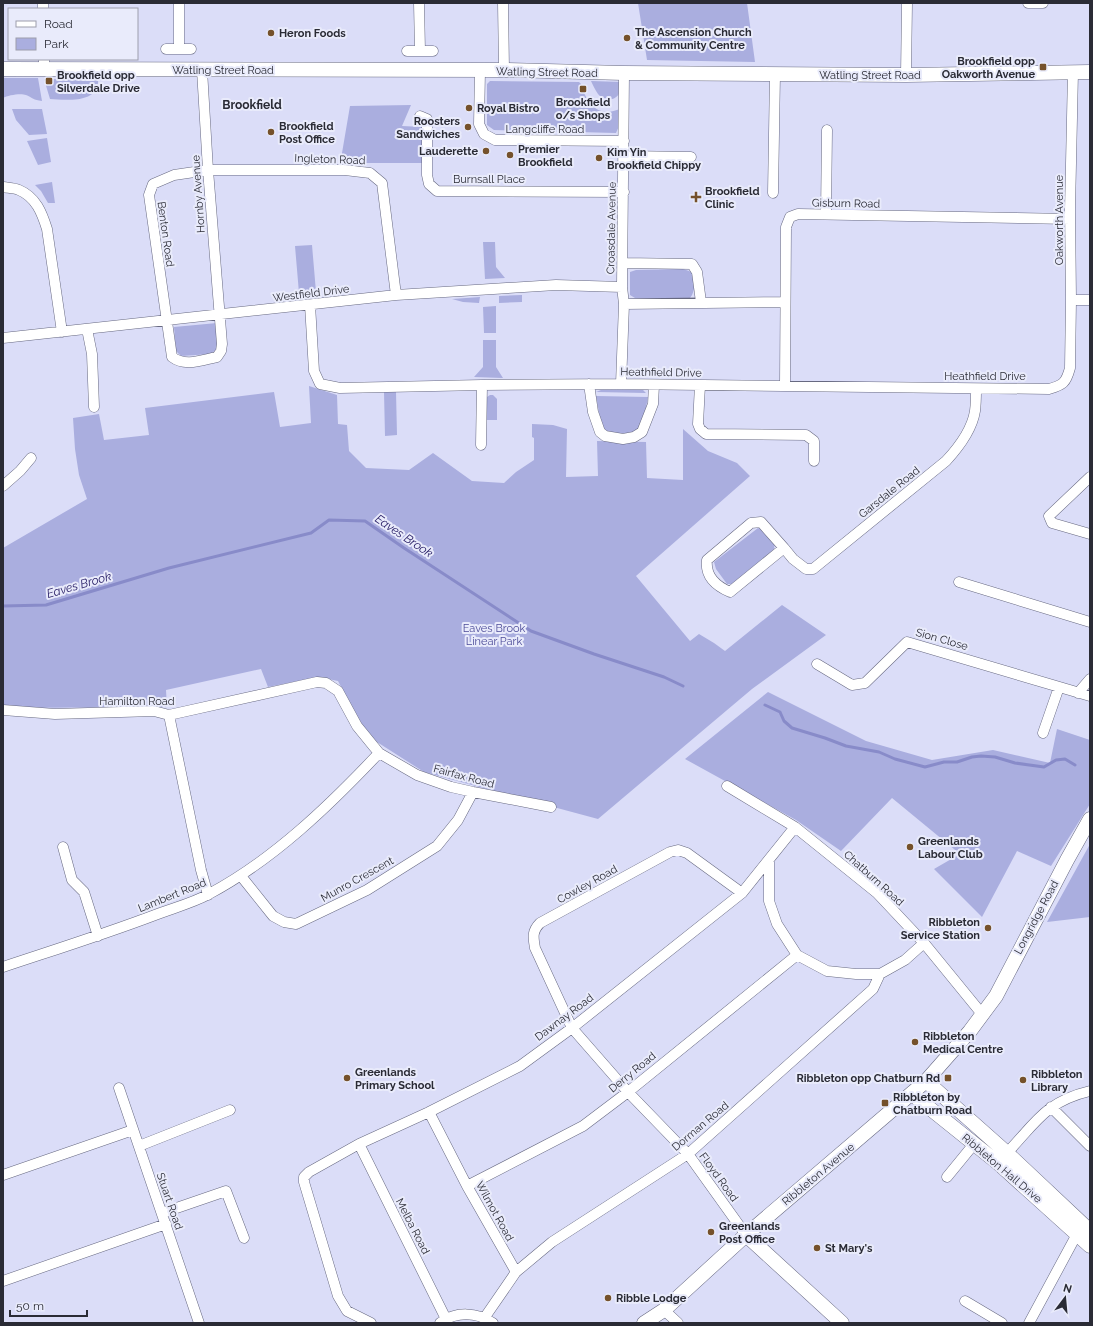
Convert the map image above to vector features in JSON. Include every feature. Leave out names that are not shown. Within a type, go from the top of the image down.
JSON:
[{"type":"street","points":[[179,3],[179,49]]},
{"type":"street","points":[[419,3],[420,51]]},
{"type":"street","points":[[503,3],[504,70]]},
{"type":"street","points":[[906,75],[907,3]]},
{"type":"street","points":[[1028,6],[1043,3]]},
{"type":"street","points":[[166,49],[191,49]]},
{"type":"street","points":[[407,51],[433,51]]},
{"type":"street","name":"Watling Street Road","points":[[3,69],[44,64],[202,70],[504,70],[624,73],[906,75],[1090,72]]},
{"type":"street","name":"Hornby Avenue","points":[[166,320],[172,357],[179,362],[189,362],[216,357],[221,351],[220,316],[208,170],[202,70]]},
{"type":"street","name":"Langcliffe Road","points":[[480,71],[479,124],[484,134],[495,140],[624,141]]},
{"type":"street","name":"Oakworth Avenue","points":[[1070,368],[1070,219],[1073,72]]},
{"type":"street","name":"Croasdale Avenue","points":[[621,384],[624,304],[622,286],[624,73]]},
{"type":"street","points":[[773,193],[775,74]]},
{"type":"street","name":"Burnsall Place","points":[[420,116],[427,119],[426,175],[429,184],[437,191],[624,192]]},
{"type":"street","points":[[826,214],[827,130]]},
{"type":"street","points":[[624,156],[691,157]]},
{"type":"street","name":"Ingleton Road","points":[[208,170],[345,170],[370,173],[382,183],[396,295]]},
{"type":"street","name":"Benton Road","points":[[166,320],[149,195],[152,184],[174,175],[208,170]]},
{"type":"street","points":[[3,187],[19,190],[34,200],[42,213],[47,229],[62,332]]},
{"type":"street","name":"Gisburn Road","points":[[784,385],[786,227],[790,217],[798,214],[826,214],[1070,219]]},
{"type":"street","points":[[623,263],[692,264],[697,272],[701,302]]},
{"type":"street","name":"Westfield Drive","points":[[3,338],[166,320],[220,316],[396,295],[556,285],[622,286]]},
{"type":"street","points":[[1071,300],[1090,300]]},
{"type":"street","points":[[624,304],[784,302]]},
{"type":"street","name":"Heathfield Drive","points":[[310,306],[314,371],[320,384],[340,388],[482,384],[621,384],[1049,389],[1061,385],[1067,378],[1070,368]]},
{"type":"street","points":[[87,329],[92,354],[94,407]]},
{"type":"street","points":[[481,445],[482,384]]},
{"type":"street","points":[[589,384],[593,412],[600,432],[605,436],[623,438],[634,437],[642,432],[653,404],[654,385]]},
{"type":"street","points":[[700,385],[698,424],[700,430],[706,434],[806,436],[814,441],[814,461]]},
{"type":"street","name":"Garsdale Road","points":[[784,548],[730,592],[720,588],[712,580],[706,566],[707,560],[751,523],[761,522],[784,548],[793,559],[806,569],[813,569],[946,461],[962,441],[970,427],[975,412],[976,389]]},
{"type":"street","points":[[3,486],[20,471],[31,458]]},
{"type":"street","points":[[1090,477],[1049,516],[1052,523],[1090,534]]},
{"type":"street","points":[[959,582],[1090,622]]},
{"type":"street","name":"Sion Close","points":[[817,664],[852,685],[865,683],[907,642],[1090,696]]},
{"type":"street","points":[[1078,692],[1090,678]]},
{"type":"street","name":"Hamilton Road","points":[[3,710],[55,714],[154,711],[169,715],[316,682],[326,683],[338,691]]},
{"type":"street","points":[[1043,733],[1059,687]]},
{"type":"street","name":"Fairfax Road","points":[[338,691],[357,726],[379,754],[417,775],[451,787],[551,807]]},
{"type":"street","points":[[169,715],[201,870],[208,895]]},
{"type":"street","name":"Lambert Road","points":[[3,967],[98,936],[208,895],[241,876],[282,844],[338,796],[379,754]]},
{"type":"street","name":"Chatburn Road","points":[[727,786],[795,827],[876,893],[924,943],[982,1014]]},
{"type":"street","name":"Munro Crescent","points":[[241,876],[273,916],[284,922],[296,924],[367,890],[437,846],[458,820],[473,792]]},
{"type":"street","name":"Longridge Road","points":[[982,1014],[996,996],[1090,819]]},
{"type":"street","name":"Dawnay Road","points":[[371,1323],[347,1311],[338,1296],[304,1182],[304,1177],[308,1172],[358,1144],[429,1112],[520,1066],[572,1028],[742,893],[795,827]]},
{"type":"street","points":[[63,847],[72,880],[84,892],[98,936]]},
{"type":"street","name":"Cowley Road","points":[[572,1028],[535,948],[533,937],[536,928],[540,923],[670,852],[678,850],[687,852],[742,893]]},
{"type":"street","points":[[769,860],[769,901],[777,924],[797,955],[826,971],[856,974],[880,974],[905,960],[924,943]]},
{"type":"street","name":"Derry Road","points":[[467,1186],[583,1126],[628,1092],[797,955]]},
{"type":"street","name":"Dorman Road","points":[[516,1272],[552,1242],[688,1154],[873,989],[880,974]]},
{"type":"street","name":"Ribbleton Avenue","points":[[644,1323],[664,1310],[746,1235],[912,1094],[926,1081],[970,1031],[982,1014]]},
{"type":"street","name":"Floyd Road","points":[[572,1028],[628,1092],[688,1154],[746,1235]]},
{"type":"street","name":"Ribbleton Hall Drive","points":[[926,1081],[1003,1158],[1084,1230],[1090,1246]]},
{"type":"street","name":"Stuart Road","points":[[119,1088],[199,1323]]},
{"type":"street","points":[[1003,1158],[1035,1121],[1051,1107],[1070,1097],[1090,1091]]},
{"type":"street","name":"Ribbleton Hall Drive","points":[[912,1094],[974,1144],[1003,1158]]},
{"type":"street","points":[[1051,1107],[1090,1146]]},
{"type":"street","points":[[139,1146],[230,1110]]},
{"type":"street","name":"Wilmot Road","points":[[429,1112],[467,1186],[516,1272]]},
{"type":"street","points":[[3,1175],[133,1130]]},
{"type":"street","name":"Melba Road","points":[[358,1144],[443,1321]]},
{"type":"street","points":[[947,1177],[974,1144]]},
{"type":"street","points":[[162,1214],[226,1191],[244,1238]]},
{"type":"street","points":[[3,1281],[166,1224]]},
{"type":"street","points":[[1029,1323],[1084,1230]]},
{"type":"street","points":[[746,1235],[842,1323]]},
{"type":"street","points":[[443,1321],[460,1314],[474,1315],[489,1320],[516,1272]]},
{"type":"street","points":[[965,1301],[1002,1323]]},
{"type":"street","points":[[664,1310],[678,1323]]},
{"type":"green space","points":[[638,3],[747,3],[755,62],[647,60]]},
{"type":"green space","points":[[3,78],[38,78],[42,101],[21,94],[3,98]]},
{"type":"green space","points":[[44,79],[98,79],[97,87],[88,97],[64,100],[50,99]]},
{"type":"green space","points":[[490,81],[579,82],[584,94],[597,109],[607,112],[620,109],[619,126],[616,133],[494,130],[487,125],[487,84]]},
{"type":"green space","points":[[591,81],[621,82],[620,92],[616,98],[603,98],[598,94]]},
{"type":"green space","points":[[411,105],[402,126],[423,127],[422,163],[342,163],[342,153],[350,106]]},
{"type":"green space","points":[[12,109],[42,109],[47,134],[29,135],[16,120]]},
{"type":"green space","points":[[47,138],[51,162],[38,165],[27,141]]},
{"type":"green space","points":[[52,182],[55,203],[48,203],[41,191],[35,185]]},
{"type":"green space","points":[[483,242],[495,242],[496,267],[505,278],[485,279]]},
{"type":"green space","points":[[312,245],[316,292],[299,293],[295,246]]},
{"type":"green space","points":[[683,269],[692,272],[693,275],[694,289],[690,298],[635,298],[630,295],[630,272],[636,270]]},
{"type":"green space","points":[[522,295],[522,302],[499,303],[499,296]]},
{"type":"green space","points":[[480,297],[479,303],[463,302],[452,299]]},
{"type":"green space","points":[[496,306],[496,333],[484,333],[483,307]]},
{"type":"green space","points":[[217,323],[218,348],[211,354],[181,356],[176,351],[174,327]]},
{"type":"green space","points":[[483,340],[496,340],[496,367],[503,378],[474,377],[483,367]]},
{"type":"green space","name":"Eaves Brook Linear Park","points":[[309,386],[337,395],[338,424],[347,425],[349,451],[366,468],[409,470],[433,453],[472,481],[504,483],[516,472],[534,460],[534,438],[532,437],[532,424],[553,425],[567,429],[566,477],[598,476],[597,441],[646,442],[647,478],[683,480],[683,429],[708,451],[737,463],[750,476],[636,576],[690,641],[699,634],[725,651],[782,605],[826,635],[752,689],[598,819],[424,772],[366,735],[338,681],[318,677],[268,687],[261,669],[166,690],[167,707],[3,708],[3,548],[87,499],[79,475],[75,449],[73,418],[99,414],[104,440],[149,435],[145,408],[274,392],[280,427],[311,423]]},
{"type":"green space","points":[[601,390],[643,390],[646,393],[596,392]]},
{"type":"green space","points":[[384,392],[396,392],[397,435],[385,436]]},
{"type":"green space","points":[[493,395],[497,399],[497,420],[484,420],[487,397]]},
{"type":"green space","points":[[596,396],[648,397],[644,417],[638,431],[629,435],[609,435],[601,422]]},
{"type":"green space","points":[[758,528],[764,530],[775,542],[774,549],[735,584],[727,584],[716,569],[714,562]]},
{"type":"green space","points":[[768,692],[866,741],[932,760],[993,750],[1050,763],[1057,729],[1090,740],[1090,804],[1051,866],[1017,851],[982,917],[934,869],[960,854],[892,798],[841,851],[796,820],[685,759]]},
{"type":"green space","points":[[1090,844],[1090,917],[1047,922]]},
{"type":"waterway","name":"Eaves Brook","points":[[3,606],[46,605],[169,568],[311,533],[329,520],[365,521],[531,631],[664,677],[683,686]]},
{"type":"waterway","points":[[765,705],[780,712],[784,721],[792,728],[846,746],[879,752],[895,759],[925,767],[944,762],[957,762],[972,757],[981,756],[995,757],[1015,763],[1044,767],[1056,760],[1065,759],[1075,765]]},
{"type":"place","name":"Heron Foods","points":[[271,33]]},
{"type":"place","name":"The Ascension Church & Community Centre","points":[[627,38]]},
{"type":"place","name":"Brookfield opp Oakworth Avenue","points":[[1043,67]]},
{"type":"place","name":"Brookfield opp Silverdale Drive","points":[[49,81]]},
{"type":"place","name":"Brookfield o/s Shops","points":[[583,89]]},
{"type":"place","name":"Royal Bistro","points":[[469,108]]},
{"type":"place","name":"Roosters Sandwiches","points":[[468,127]]},
{"type":"place","name":"Brookfield Post Office","points":[[271,132]]},
{"type":"place","name":"Lauderette","points":[[486,151]]},
{"type":"place","name":"Premier Brookfield","points":[[510,155]]},
{"type":"place","name":"Kim Yin Brookfield Chippy","points":[[599,158]]},
{"type":"place","name":"Brookfield Clinic","points":[[696,197]]},
{"type":"place","name":"Greenlands Labour Club","points":[[910,847]]},
{"type":"place","name":"Ribbleton Service Station","points":[[988,928]]},
{"type":"place","name":"Ribbleton Medical Centre","points":[[915,1042]]},
{"type":"place","name":"Greenlands Primary School","points":[[347,1078]]},
{"type":"place","name":"Ribbleton opp Chatburn Rd","points":[[948,1078]]},
{"type":"place","name":"Ribbleton Library","points":[[1023,1080]]},
{"type":"place","name":"Ribbleton by Chatburn Road","points":[[885,1103]]},
{"type":"place","name":"Greenlands Post Office","points":[[711,1232]]},
{"type":"place","name":"St Mary's","points":[[817,1248]]},
{"type":"place","name":"Ribble Lodge","points":[[608,1298]]},
{"type":"district","name":"Brookfield","points":[[252,105]]}]
